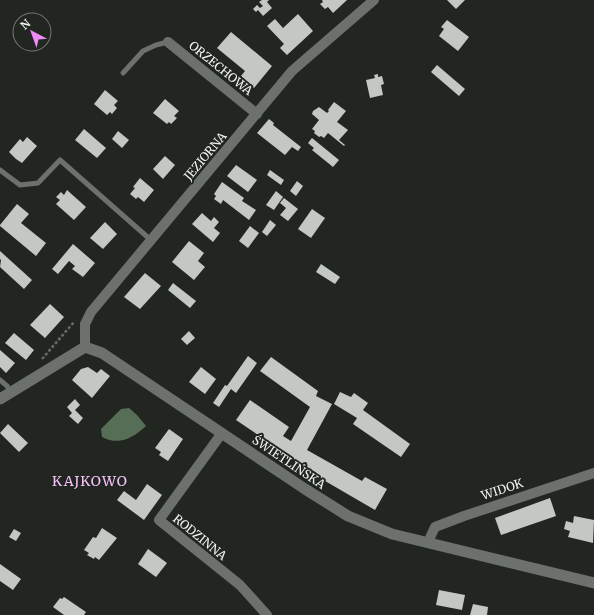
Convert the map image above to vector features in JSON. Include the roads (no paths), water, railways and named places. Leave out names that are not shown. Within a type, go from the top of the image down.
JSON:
[{"type":"street","name":"JEZIORNA","points":[[85,347],[86,324],[91,312],[292,71],[374,0]]},
{"type":"street","name":"ORZECHOWA","points":[[168,42],[257,114]]},
{"type":"street","points":[[0,399],[85,347]]},
{"type":"street","name":"ŚWIETLIŃSKA","points":[[85,347],[102,353],[305,489],[348,516],[392,534],[594,583]]},
{"type":"street","name":"RODZINNA","points":[[222,432],[160,520],[240,585],[267,615]]},
{"type":"street","name":"WIDOK","points":[[428,542],[435,527],[594,473]]},
{"type":"lane","points":[[123,73],[143,51],[156,45],[168,42]]},
{"type":"lane","points":[[0,170],[20,185],[38,182],[60,160],[152,240]]},
{"type":"lane","points":[[0,380],[8,386],[12,393]]},
{"type":"district","name":"KAJKOWO","points":[[90,481]]}]
